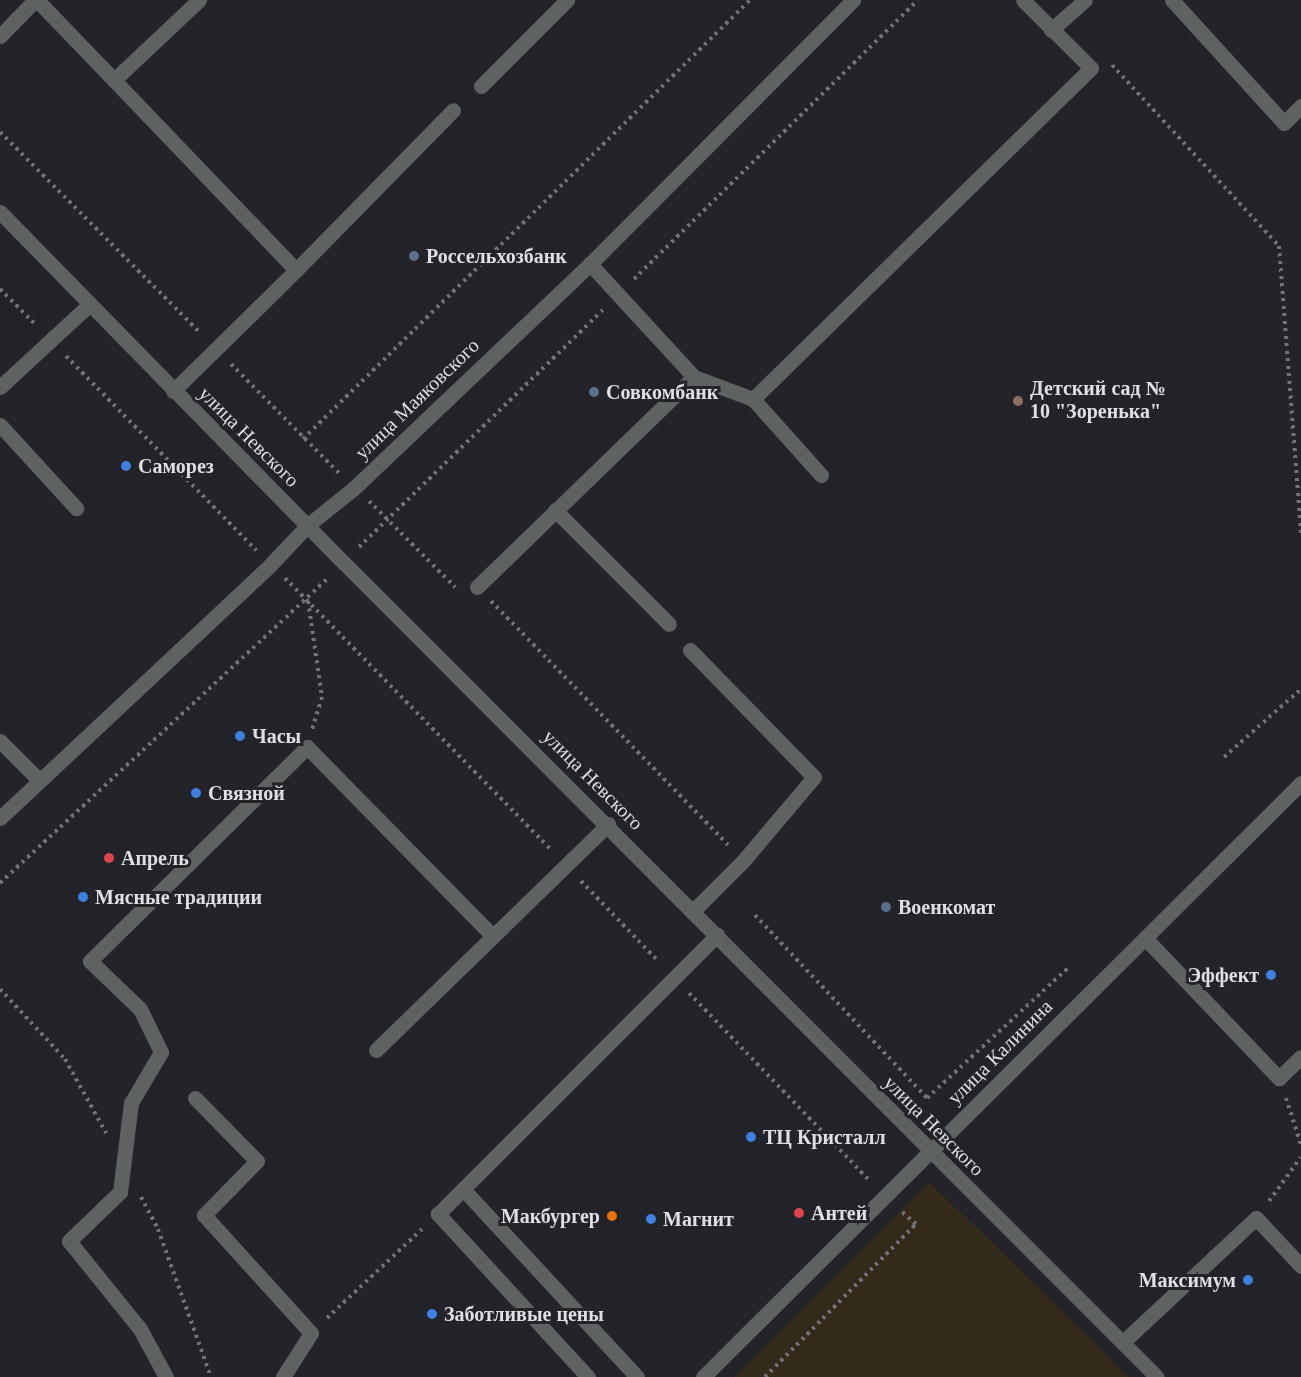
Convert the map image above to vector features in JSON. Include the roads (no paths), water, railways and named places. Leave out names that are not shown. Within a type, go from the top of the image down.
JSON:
[{"type":"street","points":[[0,36],[36,0],[296,270]]},
{"type":"street","points":[[114,80],[199,0]]},
{"type":"street","points":[[481,86],[567,0]]},
{"type":"street","name":"улица Маяковского","points":[[0,818],[271,564],[308,525],[354,488],[590,264],[854,0]]},
{"type":"street","points":[[753,399],[1091,68],[1023,0]]},
{"type":"street","points":[[1051,30],[1085,0]]},
{"type":"street","points":[[1172,0],[1284,123],[1301,106]]},
{"type":"street","points":[[173,392],[453,110]]},
{"type":"street","name":"улица Невского","points":[[0,212],[173,392],[608,824],[929,1152],[1157,1377]]},
{"type":"street","points":[[590,264],[616,297],[694,377],[753,399],[821,475]]},
{"type":"street","points":[[0,387],[90,304]]},
{"type":"street","points":[[477,587],[694,377]]},
{"type":"street","points":[[0,425],[76,508]]},
{"type":"street","points":[[555,510],[669,624]]},
{"type":"street","points":[[690,650],[814,777],[743,861],[692,912]]},
{"type":"street","points":[[0,741],[39,780]]},
{"type":"street","points":[[166,1377],[140,1329],[69,1241],[120,1192],[131,1102],[161,1052],[140,1009],[90,961],[307,747],[493,936]]},
{"type":"street","name":"улица Калинина","points":[[703,1377],[1301,783]]},
{"type":"street","points":[[376,1050],[608,824]]},
{"type":"street","points":[[588,1377],[438,1214],[717,935]]},
{"type":"street","points":[[1145,938],[1279,1078],[1301,1057]]},
{"type":"street","points":[[195,1098],[257,1161],[204,1215],[312,1333],[283,1377]]},
{"type":"street","points":[[463,1189],[637,1377]]},
{"type":"street","points":[[1123,1342],[1256,1218],[1301,1266]]},
{"type":"place","name":"Россельхозбанк","points":[[414,256]]},
{"type":"place","name":"Совкомбанк","points":[[594,392]]},
{"type":"place","name":"Детский сад № 10 \"Зоренька\"","points":[[1018,401]]},
{"type":"place","name":"Саморез","points":[[126,466]]},
{"type":"place","name":"Часы","points":[[240,736]]},
{"type":"place","name":"Связной","points":[[196,793]]},
{"type":"place","name":"Апрель","points":[[109,858]]},
{"type":"place","name":"Мясные традиции","points":[[83,897]]},
{"type":"place","name":"Военкомат","points":[[886,907]]},
{"type":"place","name":"Эффект","points":[[1271,975]]},
{"type":"place","name":"ТЦ Кристалл","points":[[751,1137]]},
{"type":"place","name":"Антей","points":[[799,1213]]},
{"type":"place","name":"Макбургер","points":[[612,1216]]},
{"type":"place","name":"Магнит","points":[[651,1219]]},
{"type":"place","name":"Максимум","points":[[1248,1280]]},
{"type":"place","name":"Заботливые цены","points":[[432,1314]]}]
